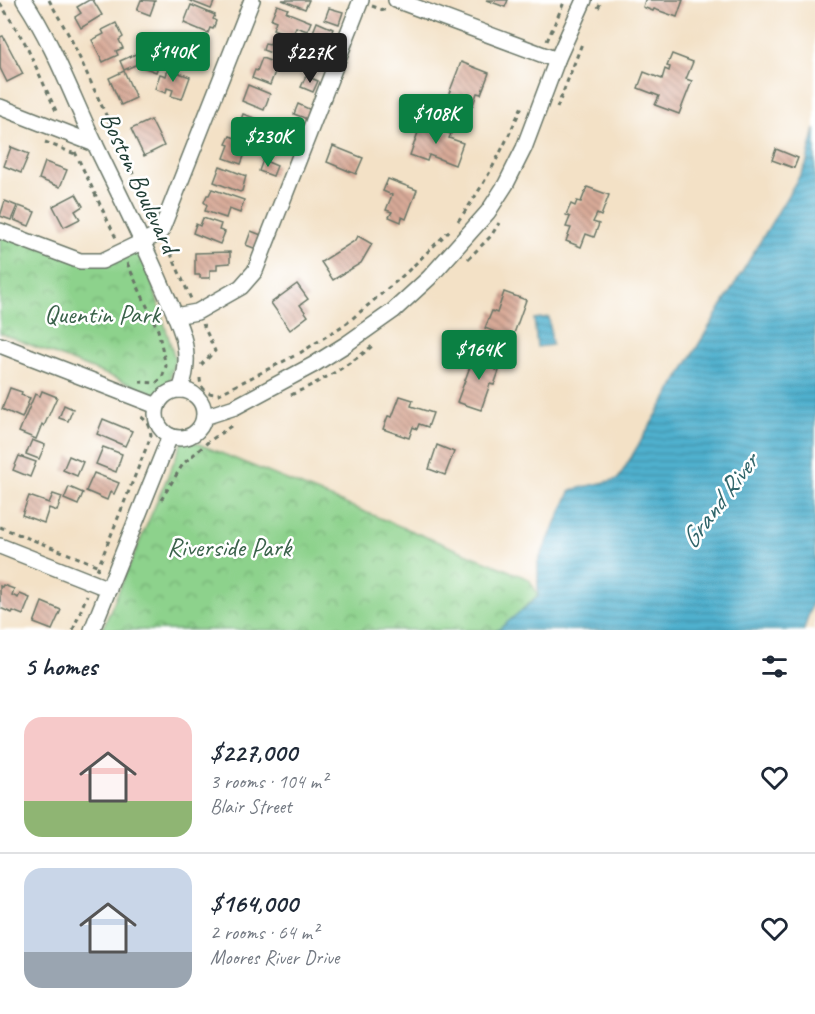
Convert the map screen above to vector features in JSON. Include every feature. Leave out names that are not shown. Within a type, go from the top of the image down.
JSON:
[{"type":"street","name":"Boston Boulevard","points":[[24,0],[48,41],[142,240],[175,316],[184,341],[186,365],[185,378],[180,390]]},
{"type":"street","points":[[0,231],[80,261],[102,261],[160,231],[252,0]]},
{"type":"street","points":[[175,316],[197,312],[241,287],[255,271],[361,0]]},
{"type":"street","points":[[396,0],[557,60]]},
{"type":"street","points":[[204,417],[235,407],[314,365],[393,311],[429,278],[488,212],[506,184],[524,148],[557,60],[584,0]]},
{"type":"street","points":[[0,107],[95,144]]},
{"type":"street","points":[[0,345],[158,406]]},
{"type":"street","points":[[180,390],[195,396],[203,409],[204,417],[202,424],[192,435],[177,438],[164,432],[156,420],[156,413],[166,394],[180,390]]},
{"type":"street","points":[[92,630],[170,436]]},
{"type":"street","points":[[0,546],[108,589]]},
{"type":"path","points":[[542,54],[566,0]]},
{"type":"path","points":[[0,3],[25,43],[158,330],[166,366],[162,378],[156,383],[138,382]]},
{"type":"path","points":[[73,630],[151,435],[150,426],[143,418],[135,415]]},
{"type":"path","points":[[0,527],[115,572]]},
{"type":"green space","name":"Quentin Park","points":[[0,230],[74,258],[103,259],[140,243],[175,359],[170,379],[156,394],[0,333]]},
{"type":"green space","name":"Riverside Park","points":[[184,438],[529,579],[538,595],[500,630],[102,630]]},
{"type":"water","name":"Grand River","points":[[815,129],[815,594],[804,630],[498,630],[538,597],[538,562],[571,490],[618,479],[806,165]]},
{"type":"water","points":[[549,317],[552,345],[537,347],[534,319]]},
{"type":"building","points":[[93,0],[102,15],[81,28],[75,17],[81,13],[77,7]]},
{"type":"building","points":[[141,0],[155,1],[150,15],[137,10]]},
{"type":"building","points":[[188,0],[215,0],[211,9]]},
{"type":"building","points":[[282,0],[309,0],[305,9]]},
{"type":"building","points":[[486,0],[508,0],[505,7]]},
{"type":"building","points":[[645,0],[683,0],[677,17],[643,7]]},
{"type":"building","points":[[191,5],[215,15],[213,19],[216,21],[213,29],[210,28],[208,33],[184,23]]},
{"type":"building","points":[[277,5],[288,9],[286,12],[311,22],[307,31],[296,27],[292,36],[273,29],[276,21],[271,19]]},
{"type":"building","points":[[329,8],[343,12],[339,24],[325,19]]},
{"type":"building","points":[[317,22],[333,29],[327,44],[311,37]]},
{"type":"building","points":[[116,23],[123,37],[119,40],[123,48],[116,51],[118,55],[103,62],[92,40],[104,34],[102,30]]},
{"type":"building","points":[[3,36],[23,74],[7,82],[0,68],[0,37]]},
{"type":"building","points":[[273,36],[290,42],[288,49],[293,51],[290,60],[263,50],[265,43],[270,44]]},
{"type":"building","points":[[189,38],[204,44],[195,64],[181,58]]},
{"type":"building","points":[[152,41],[165,46],[162,56],[148,51]]},
{"type":"building","points":[[138,53],[142,62],[124,70],[120,61]]},
{"type":"building","points":[[149,53],[161,58],[156,72],[143,67]]},
{"type":"building","points":[[323,53],[334,57],[329,69],[319,65]]},
{"type":"building","points":[[672,54],[693,62],[686,79],[692,81],[679,114],[655,105],[659,96],[638,88],[644,72],[662,79],[665,69],[669,71],[670,67],[667,66]]},
{"type":"building","points":[[262,58],[278,64],[270,85],[252,78]]},
{"type":"building","points":[[461,62],[489,73],[481,94],[477,93],[473,105],[448,96]]},
{"type":"building","points":[[168,69],[190,77],[182,99],[171,96],[173,90],[167,88],[166,93],[155,89],[160,74],[166,76]]},
{"type":"building","points":[[124,71],[136,98],[121,105],[109,78]]},
{"type":"building","points":[[306,76],[318,81],[313,92],[301,87]]},
{"type":"building","points":[[248,85],[270,94],[264,110],[242,101]]},
{"type":"building","points":[[298,104],[311,110],[307,119],[294,114]]},
{"type":"building","points":[[243,114],[260,120],[254,137],[237,131]]},
{"type":"building","points":[[151,120],[164,146],[144,156],[131,129]]},
{"type":"building","points":[[421,124],[451,134],[449,138],[463,143],[455,165],[429,155],[427,161],[410,155]]},
{"type":"building","points":[[283,128],[295,133],[288,150],[276,145]]},
{"type":"building","points":[[230,136],[249,143],[241,164],[224,158]]},
{"type":"building","points":[[333,146],[363,158],[356,174],[327,162]]},
{"type":"building","points":[[11,147],[29,154],[21,173],[4,166]]},
{"type":"building","points":[[776,149],[798,158],[794,168],[772,160]]},
{"type":"building","points":[[263,160],[277,166],[273,176],[259,171]]},
{"type":"building","points":[[45,162],[67,170],[60,187],[39,179]]},
{"type":"building","points":[[220,166],[246,176],[242,191],[214,182]]},
{"type":"building","points":[[388,179],[417,190],[406,219],[402,217],[401,222],[389,217],[392,212],[386,210],[392,195],[383,191]]},
{"type":"building","points":[[587,187],[609,195],[601,216],[597,214],[593,222],[599,224],[594,237],[586,234],[581,247],[566,241],[571,228],[566,227],[570,217],[566,215],[571,204],[575,206],[577,201],[581,202]]},
{"type":"building","points":[[212,189],[244,200],[240,213],[229,209],[226,218],[205,211],[207,205],[204,202]]},
{"type":"building","points":[[76,194],[83,206],[75,211],[80,219],[64,227],[53,206]]},
{"type":"building","points":[[5,201],[17,206],[11,220],[0,216]]},
{"type":"building","points":[[19,206],[35,212],[29,226],[14,220]]},
{"type":"building","points":[[203,218],[221,224],[219,230],[225,232],[220,244],[193,233],[196,224],[200,226]]},
{"type":"building","points":[[251,231],[264,236],[259,250],[246,245]]},
{"type":"building","points":[[358,236],[372,244],[361,263],[333,280],[321,262],[356,240]]},
{"type":"building","points":[[230,252],[230,263],[217,264],[217,270],[210,270],[210,278],[200,278],[200,275],[195,275],[195,253]]},
{"type":"building","points":[[297,284],[308,299],[300,305],[308,316],[290,330],[271,303]]},
{"type":"building","points":[[504,292],[526,300],[512,339],[485,328],[492,311],[497,313]]},
{"type":"building","points":[[475,353],[499,361],[496,370],[499,371],[494,385],[490,384],[481,410],[457,402]]},
{"type":"building","points":[[10,388],[30,398],[22,418],[2,409]]},
{"type":"building","points":[[42,391],[57,397],[36,439],[19,432],[35,394],[40,396]]},
{"type":"building","points":[[400,396],[413,400],[411,406],[433,413],[428,427],[419,424],[417,429],[413,427],[409,438],[383,429],[388,416],[392,417]]},
{"type":"building","points":[[64,405],[73,409],[68,421],[59,418]]},
{"type":"building","points":[[103,419],[132,431],[125,446],[97,434]]},
{"type":"building","points":[[32,440],[45,445],[39,459],[26,454]]},
{"type":"building","points":[[437,445],[454,452],[445,475],[429,469]]},
{"type":"building","points":[[103,447],[122,454],[116,472],[96,464]]},
{"type":"building","points":[[19,456],[36,462],[30,477],[13,470]]},
{"type":"building","points":[[69,456],[83,462],[77,476],[63,470]]},
{"type":"building","points":[[94,473],[119,483],[114,494],[110,492],[107,500],[86,491]]},
{"type":"building","points":[[69,487],[83,493],[78,505],[64,499]]},
{"type":"building","points":[[53,494],[62,497],[57,511],[49,508],[44,523],[22,515],[29,496],[49,503]]},
{"type":"building","points":[[0,586],[14,589],[12,595],[18,598],[20,594],[30,598],[23,615],[0,608]]},
{"type":"building","points":[[42,602],[61,610],[52,630],[34,623]]}]
